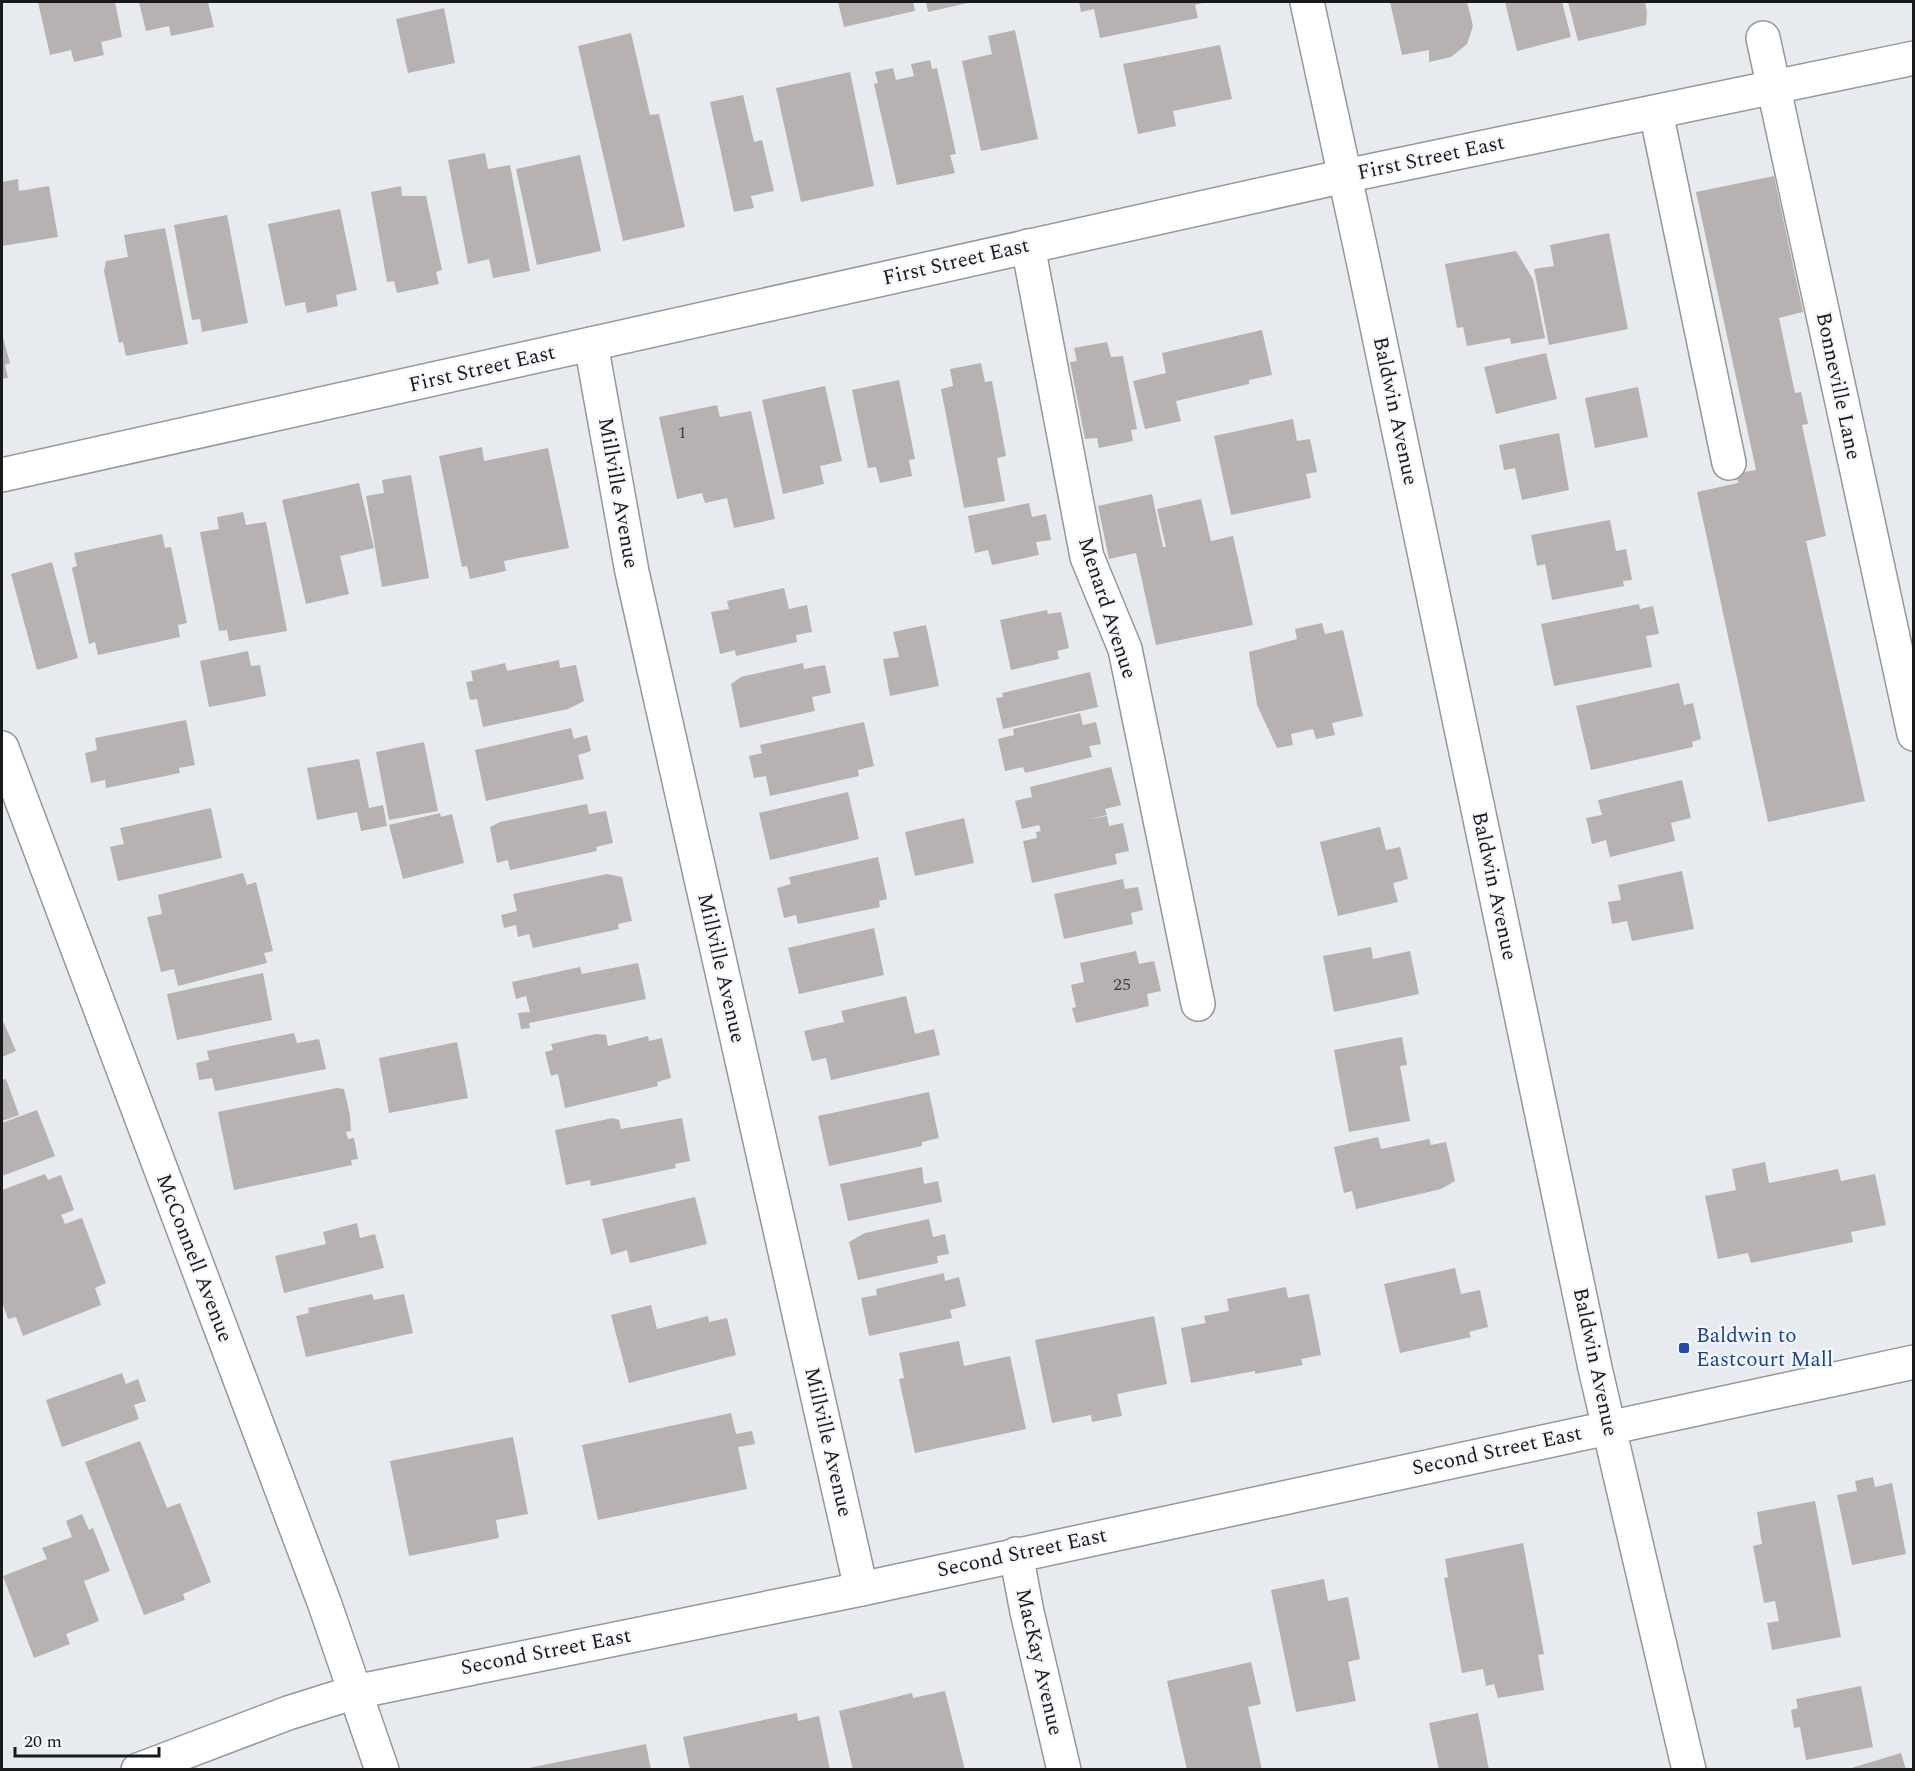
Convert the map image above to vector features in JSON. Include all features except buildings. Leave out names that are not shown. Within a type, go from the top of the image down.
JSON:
[{"type":"street","name":"Baldwin Avenue","points":[[1306,2],[1345,176],[1609,1427],[1689,1770]]},
{"type":"street","name":"Bonneville Lane","points":[[1763,38],[1914,734]]},
{"type":"street","name":"First Street East","points":[[2,475],[1345,176],[1914,58]]},
{"type":"street","points":[[1656,112],[1729,463]]},
{"type":"street","name":"Menard Avenue","points":[[1028,246],[1086,557],[1125,649],[1198,1004]]},
{"type":"street","name":"Millville Avenue","points":[[591,344],[632,572],[861,1589]]},
{"type":"street","name":"McConnell Avenue","points":[[2,748],[324,1602],[382,1770]]},
{"type":"street","name":"Second Street East","points":[[138,1770],[288,1713],[355,1692],[861,1589],[1914,1362]]},
{"type":"street","name":"MacKay Avenue","points":[[1016,1554],[1027,1612],[1064,1770]]},
{"type":"place","name":"Baldwin to Eastcourt Mall","points":[[1684,1348]]}]
